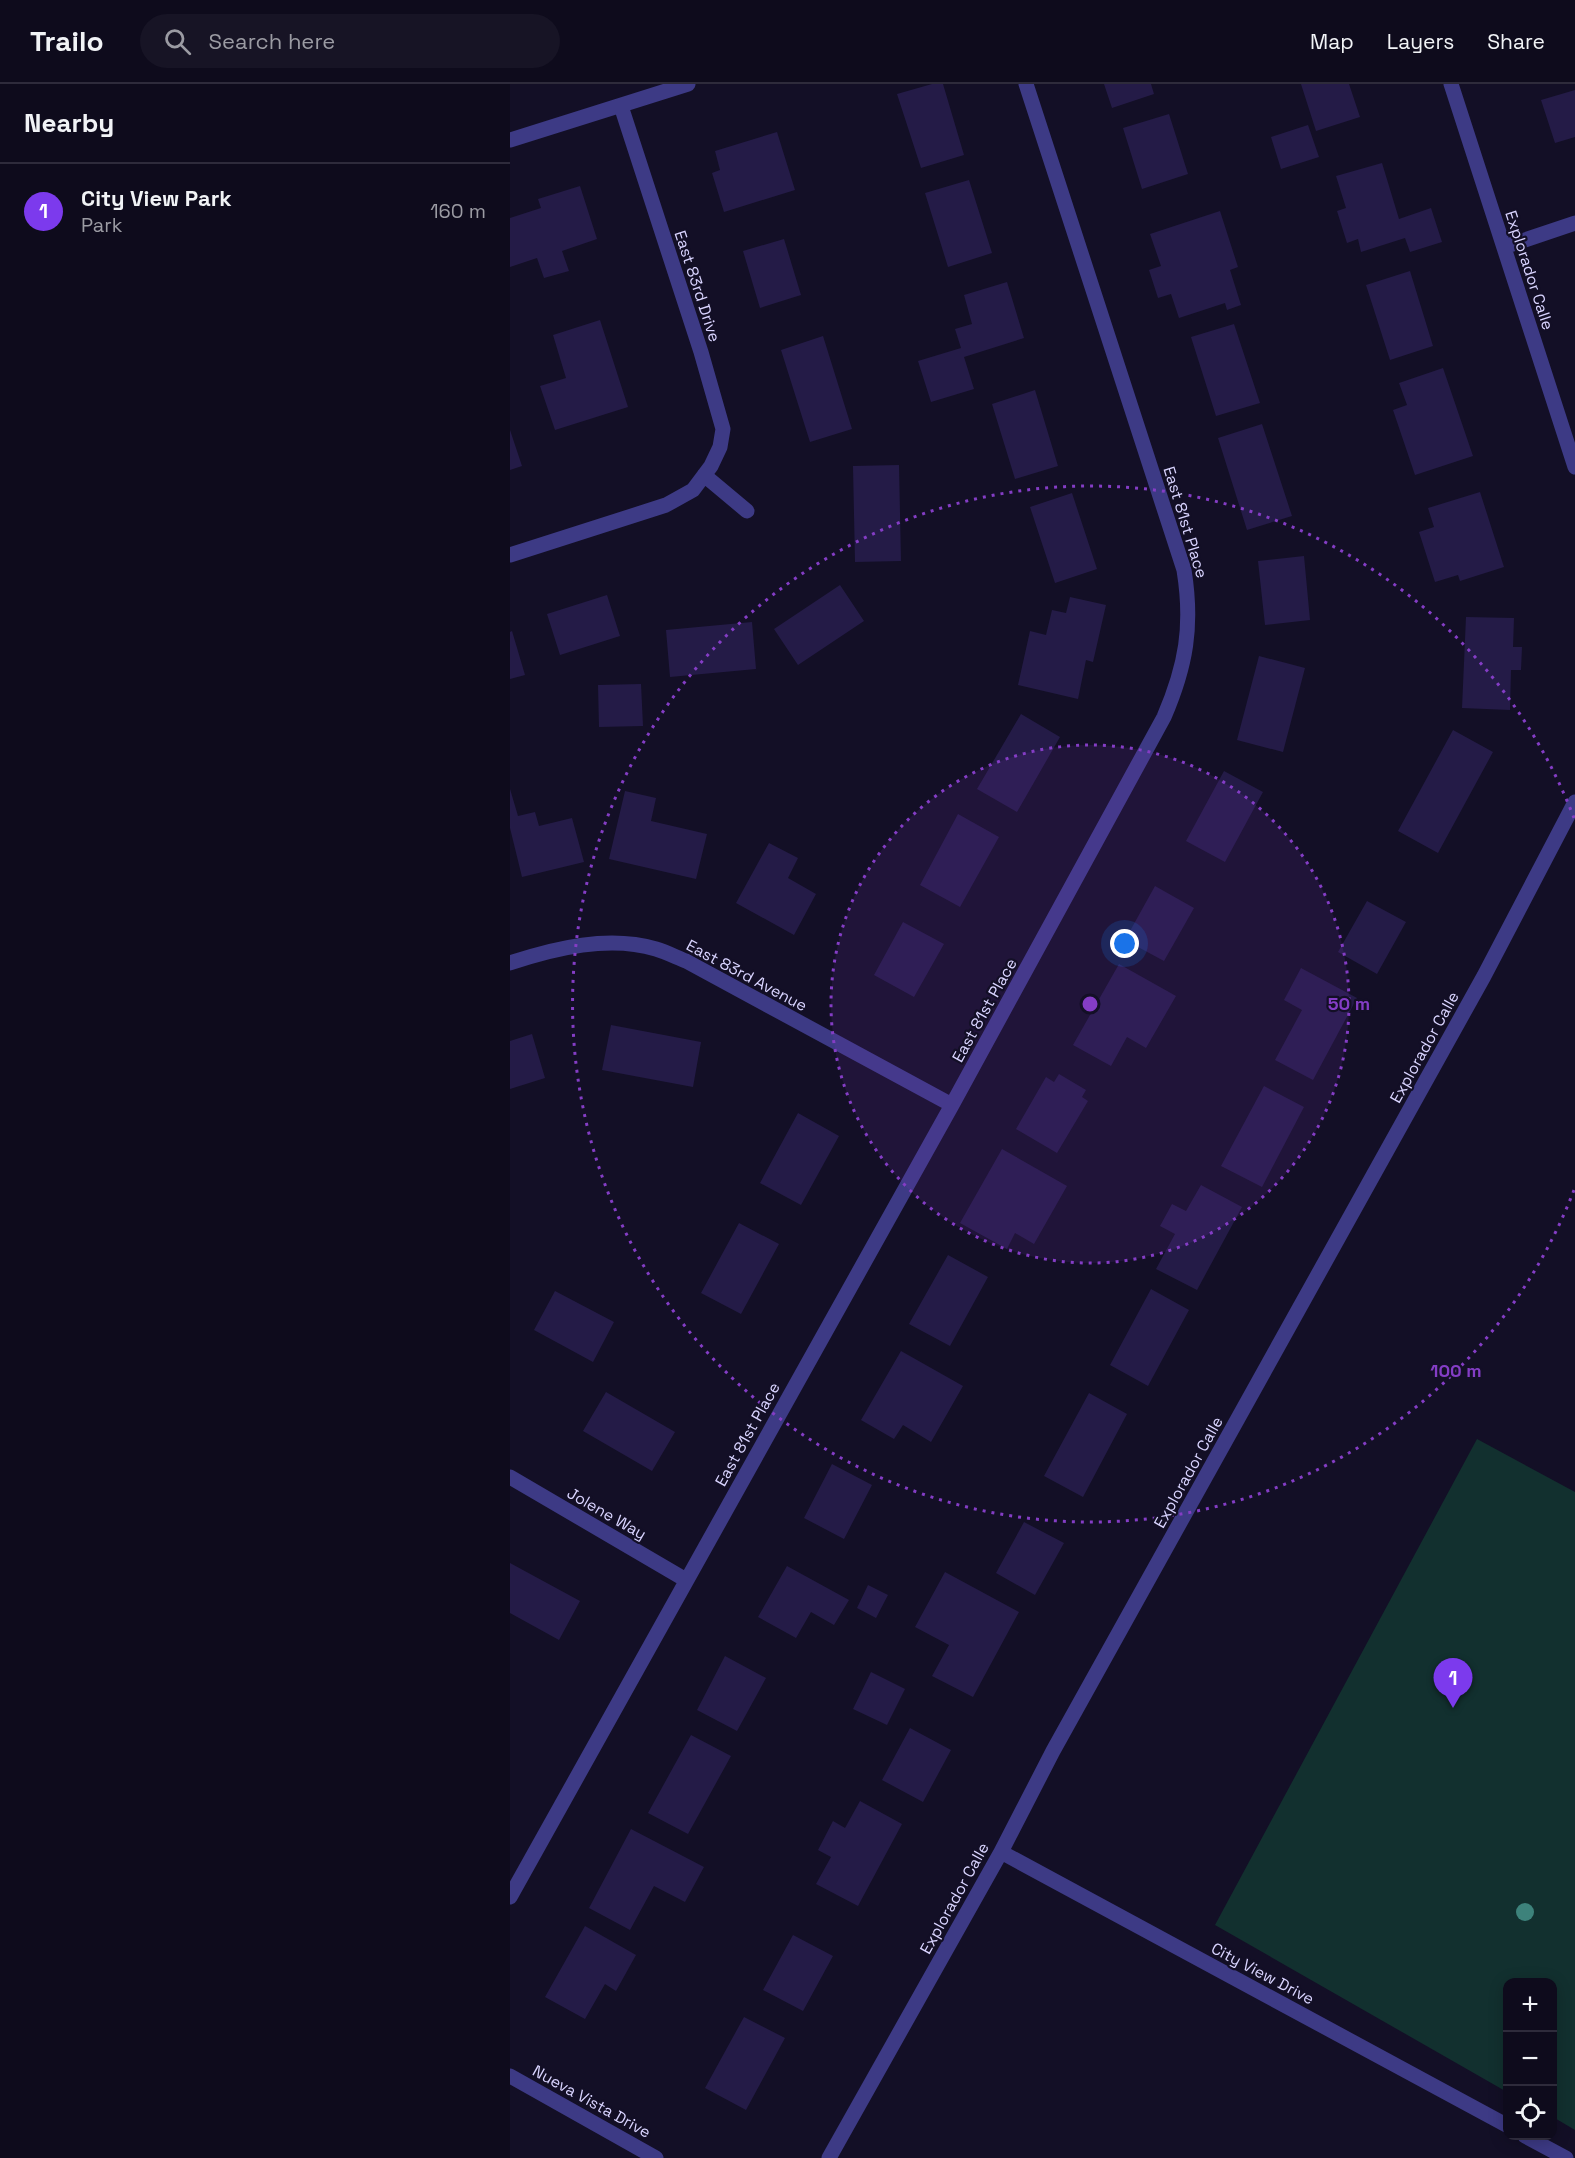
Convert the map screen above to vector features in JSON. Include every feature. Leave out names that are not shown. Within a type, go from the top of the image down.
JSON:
[{"type":"street","points":[[510,140],[688,84]]},
{"type":"street","name":"East 81st Place","points":[[510,1897],[952,1105],[1164,717],[1178,684],[1186,651],[1189,623],[1189,596],[1185,570],[1026,84]]},
{"type":"street","name":"Explorador Calle","points":[[1451,84],[1575,467]]},
{"type":"street","name":"East 83rd Drive","points":[[510,555],[666,505],[693,490],[705,475],[720,447],[723,429],[701,352],[621,105]]},
{"type":"street","points":[[1504,247],[1575,223]]},
{"type":"street","points":[[705,475],[747,511]]},
{"type":"street","name":"Explorador Calle","points":[[829,2158],[1001,1852],[1053,1751],[1484,976],[1575,802]]},
{"type":"street","name":"East 83rd Avenue","points":[[510,963],[535,955],[597,943],[655,948],[686,961],[952,1105]]},
{"type":"street","name":"Jolene Way","points":[[510,1477],[686,1580]]},
{"type":"street","name":"City View Drive","points":[[1001,1852],[1503,2123]]},
{"type":"street","name":"Nueva Vista Drive","points":[[510,2076],[656,2158]]},
{"type":"street","points":[[1532,2140],[1566,2158]]},
{"type":"green space","points":[[1477,1439],[1575,1492],[1575,2130],[1557,2119],[1557,1978],[1503,1978],[1503,2090],[1215,1925]]},
{"type":"building","points":[[932,84],[943,84],[964,155],[921,168],[897,94]]},
{"type":"building","points":[[1104,84],[1151,84],[1154,94],[1112,108]]},
{"type":"building","points":[[1301,84],[1349,84],[1360,117],[1316,131]]},
{"type":"building","points":[[1575,90],[1575,137],[1555,143],[1541,100]]},
{"type":"building","points":[[1169,114],[1188,174],[1142,189],[1123,128]]},
{"type":"building","points":[[1308,125],[1319,157],[1281,169],[1271,137]]},
{"type":"building","points":[[777,132],[795,190],[724,212],[712,173],[720,170],[715,151]]},
{"type":"building","points":[[1382,163],[1399,219],[1431,208],[1442,242],[1410,252],[1405,238],[1361,252],[1358,239],[1347,243],[1337,211],[1346,208],[1336,176]]},
{"type":"building","points":[[969,180],[992,253],[948,267],[925,193]]},
{"type":"building","points":[[580,186],[597,239],[562,251],[569,271],[544,278],[537,258],[510,267],[510,218],[541,208],[538,199]]},
{"type":"building","points":[[1220,211],[1238,267],[1230,270],[1241,305],[1227,310],[1225,303],[1179,318],[1171,294],[1158,298],[1149,270],[1161,266],[1150,234]]},
{"type":"building","points":[[784,239],[801,295],[760,308],[743,251]]},
{"type":"building","points":[[1410,271],[1433,346],[1390,360],[1366,285]]},
{"type":"building","points":[[1007,282],[1024,338],[964,357],[974,389],[931,402],[918,361],[961,348],[955,329],[972,324],[964,295]]},
{"type":"building","points":[[600,320],[628,407],[555,430],[540,386],[566,378],[553,335]]},
{"type":"building","points":[[1234,324],[1260,403],[1216,416],[1191,337]]},
{"type":"building","points":[[823,336],[852,429],[810,442],[781,350]]},
{"type":"building","points":[[1443,368],[1473,456],[1415,475],[1393,410],[1407,405],[1399,383]]},
{"type":"building","points":[[1035,390],[1058,466],[1015,479],[992,404]]},
{"type":"building","points":[[1262,424],[1292,516],[1247,530],[1218,438]]},
{"type":"building","points":[[510,430],[522,466],[510,470]]},
{"type":"building","points":[[899,465],[901,561],[855,562],[853,466]]},
{"type":"building","points":[[1480,492],[1504,567],[1460,581],[1458,575],[1435,582],[1419,532],[1434,527],[1428,508]]},
{"type":"building","points":[[1072,493],[1097,569],[1055,583],[1030,507]]},
{"type":"building","points":[[1304,556],[1310,620],[1265,625],[1258,561]]},
{"type":"building","points":[[840,585],[864,621],[798,665],[774,629]]},
{"type":"building","points":[[607,595],[620,636],[560,655],[547,614]]},
{"type":"building","points":[[1070,597],[1106,605],[1093,662],[1086,660],[1078,699],[1018,685],[1030,631],[1046,635],[1052,610],[1066,613]]},
{"type":"building","points":[[1466,617],[1514,618],[1513,647],[1522,647],[1521,670],[1511,670],[1510,710],[1462,708]]},
{"type":"building","points":[[752,622],[756,669],[670,677],[666,630]]},
{"type":"building","points":[[512,631],[525,675],[510,679],[510,632]]},
{"type":"building","points":[[1259,656],[1305,668],[1283,752],[1237,740]]},
{"type":"building","points":[[641,684],[643,726],[599,727],[598,685]]},
{"type":"building","points":[[1021,714],[1060,737],[1017,812],[977,789]]},
{"type":"building","points":[[1453,730],[1493,752],[1438,853],[1398,831]]},
{"type":"building","points":[[1224,771],[1263,792],[1225,862],[1186,841]]},
{"type":"building","points":[[510,789],[518,816],[535,812],[539,826],[572,818],[584,862],[522,877],[510,828]]},
{"type":"building","points":[[625,791],[656,798],[651,821],[707,834],[696,879],[609,859]]},
{"type":"building","points":[[958,814],[999,837],[960,907],[920,885]]},
{"type":"building","points":[[769,843],[798,858],[788,878],[816,894],[794,935],[736,903]]},
{"type":"building","points":[[1155,886],[1194,908],[1164,961],[1125,940]]},
{"type":"building","points":[[1367,901],[1406,922],[1377,974],[1338,952]]},
{"type":"building","points":[[903,922],[944,944],[914,997],[874,975]]},
{"type":"building","points":[[1119,964],[1176,996],[1146,1048],[1127,1037],[1111,1066],[1073,1045]]},
{"type":"building","points":[[1301,968],[1357,998],[1313,1080],[1275,1060],[1302,1010],[1284,1000]]},
{"type":"building","points":[[611,1025],[701,1042],[693,1087],[602,1070]]},
{"type":"building","points":[[532,1034],[545,1078],[510,1089],[510,1041]]},
{"type":"building","points":[[1059,1074],[1086,1090],[1082,1097],[1088,1101],[1057,1153],[1016,1129],[1046,1077],[1054,1082]]},
{"type":"building","points":[[1264,1086],[1304,1107],[1262,1187],[1221,1166]]},
{"type":"building","points":[[798,1113],[839,1136],[801,1205],[760,1183]]},
{"type":"building","points":[[1002,1149],[1067,1186],[1034,1244],[1015,1233],[1007,1249],[960,1223]]},
{"type":"building","points":[[1201,1185],[1242,1207],[1197,1290],[1156,1269],[1175,1234],[1160,1226],[1172,1204],[1186,1211]]},
{"type":"building","points":[[739,1223],[779,1244],[741,1314],[701,1293]]},
{"type":"building","points":[[948,1255],[988,1277],[950,1346],[909,1324]]},
{"type":"building","points":[[1151,1289],[1189,1310],[1148,1386],[1110,1365]]},
{"type":"building","points":[[555,1291],[614,1322],[593,1362],[534,1330]]},
{"type":"building","points":[[901,1351],[963,1386],[931,1442],[903,1425],[894,1439],[861,1420]]},
{"type":"building","points":[[606,1392],[675,1432],[652,1471],[583,1431]]},
{"type":"building","points":[[1089,1393],[1127,1414],[1083,1497],[1044,1476]]},
{"type":"building","points":[[832,1464],[872,1485],[844,1539],[804,1518]]},
{"type":"building","points":[[1024,1522],[1064,1543],[1035,1595],[996,1573]]},
{"type":"building","points":[[510,1563],[580,1601],[559,1640],[510,1613]]},
{"type":"building","points":[[787,1566],[849,1600],[834,1625],[811,1612],[796,1638],[758,1617]]},
{"type":"building","points":[[945,1572],[1019,1612],[973,1697],[932,1676],[949,1645],[915,1627]]},
{"type":"building","points":[[868,1585],[888,1595],[876,1618],[857,1608]]},
{"type":"building","points":[[725,1656],[766,1678],[737,1731],[697,1710]]},
{"type":"building","points":[[871,1672],[905,1689],[887,1725],[853,1709]]},
{"type":"building","points":[[910,1728],[951,1750],[923,1802],[882,1780]]},
{"type":"building","points":[[691,1735],[731,1756],[688,1834],[648,1813]]},
{"type":"building","points":[[860,1801],[902,1824],[858,1906],[816,1884],[831,1857],[818,1850],[833,1821],[845,1828]]},
{"type":"building","points":[[631,1829],[704,1867],[685,1902],[654,1886],[630,1930],[589,1908]]},
{"type":"building","points":[[585,1926],[636,1955],[616,1991],[605,1984],[585,2019],[545,1997]]},
{"type":"building","points":[[793,1935],[833,1956],[803,2011],[763,1990]]},
{"type":"building","points":[[744,2017],[785,2038],[746,2110],[705,2088]]},
{"type":"place","name":"City View Park","points":[[1453,1708]]}]
